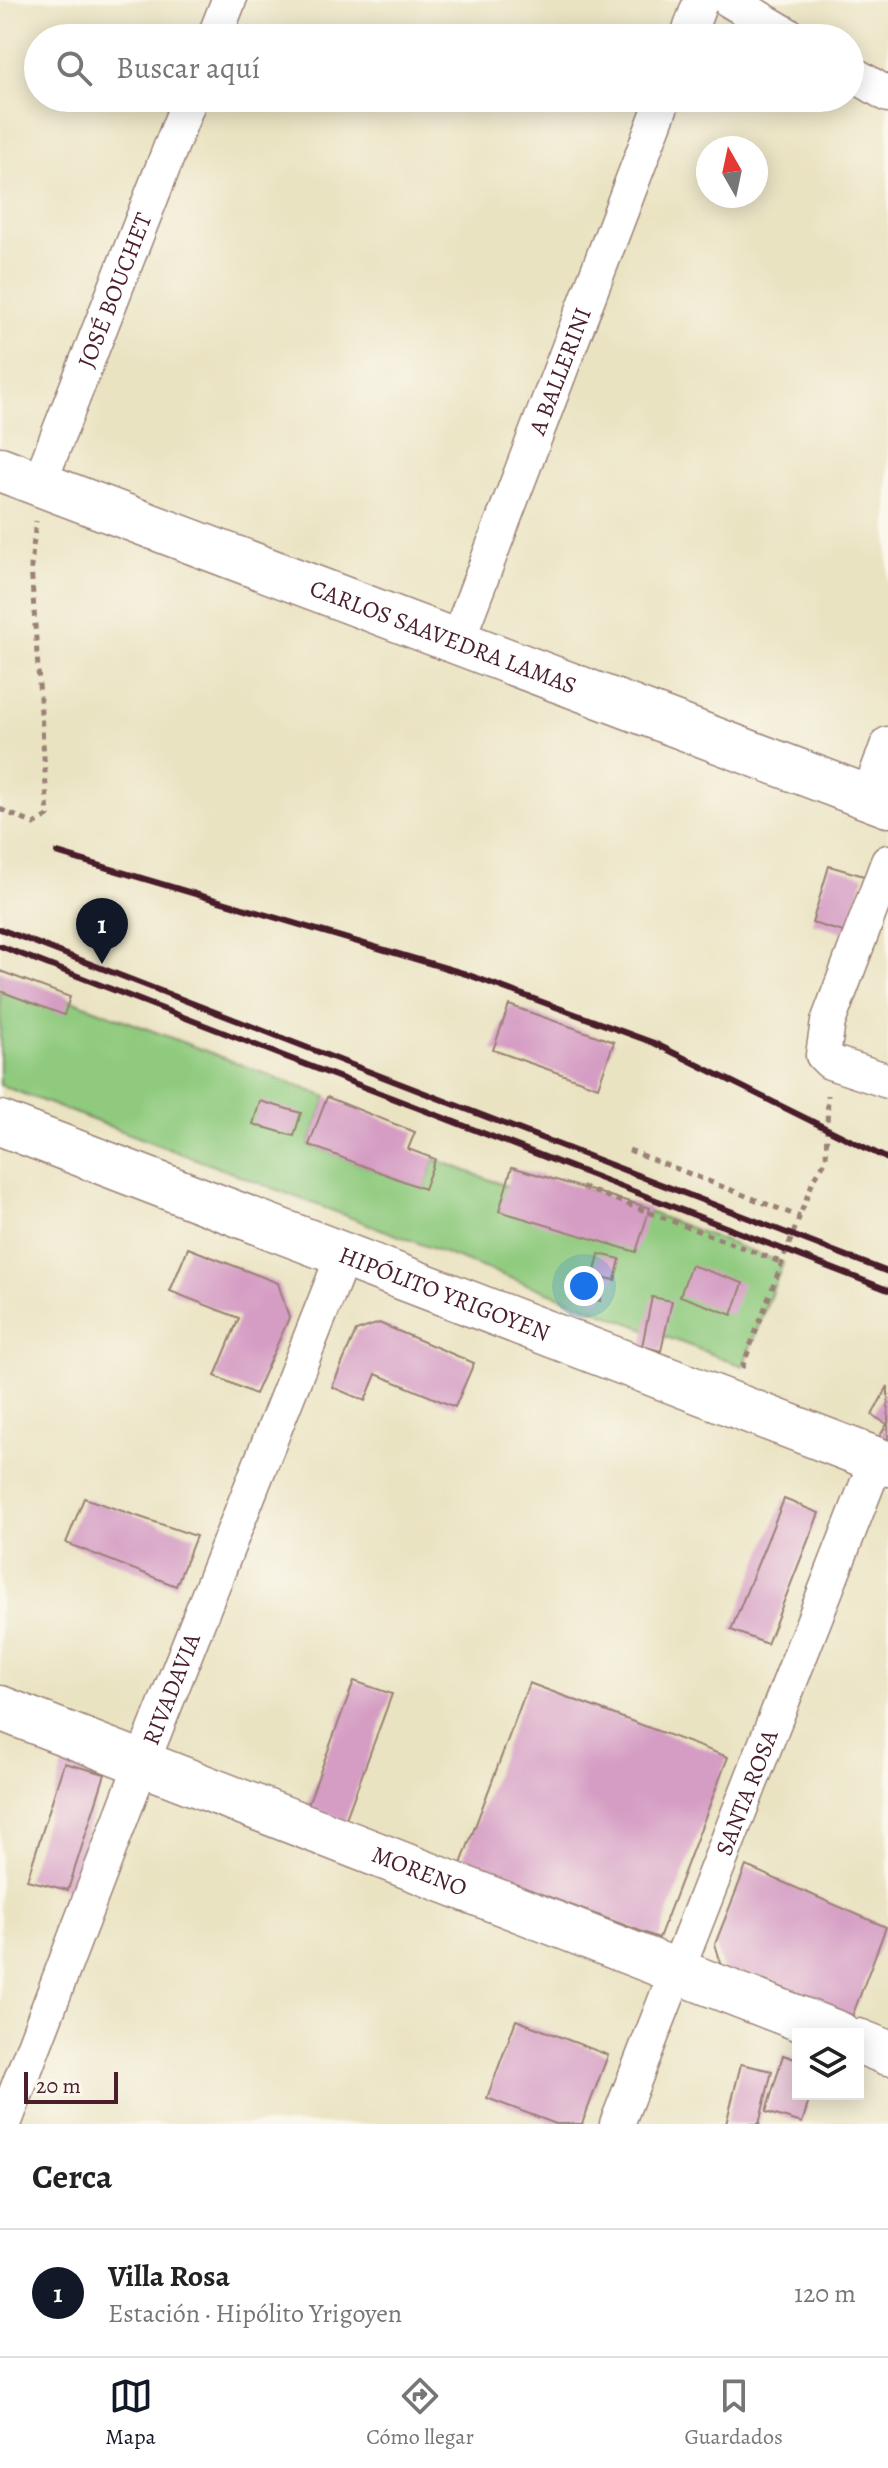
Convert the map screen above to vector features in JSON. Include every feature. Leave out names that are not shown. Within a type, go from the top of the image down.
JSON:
[{"type":"street","points":[[220,24],[229,0]]},
{"type":"street","points":[[692,24],[701,0]]},
{"type":"street","points":[[729,0],[769,24]]},
{"type":"street","points":[[864,80],[888,95]]},
{"type":"street","name":"JOSÉ BOUCHET","points":[[20,477],[184,112]]},
{"type":"street","name":"A BALLERINI","points":[[456,644],[659,112]]},
{"type":"street","name":"CARLOS SAAVEDRA LAMAS","points":[[20,477],[878,801]]},
{"type":"street","points":[[878,801],[888,744]]},
{"type":"street","points":[[888,862],[828,1022],[823,1055],[830,1062],[888,1081]]},
{"type":"street","name":"HIPÓLITO YRIGOYEN","points":[[0,1123],[728,1400],[882,1462]]},
{"type":"street","name":"RIVADAVIA","points":[[4,2124],[142,1763],[343,1256]]},
{"type":"street","name":"SANTA ROSA","points":[[617,2124],[882,1462]]},
{"type":"street","name":"MORENO","points":[[0,1708],[823,2028]]},
{"type":"street","points":[[864,2043],[888,2053]]},
{"type":"path","points":[[0,809],[34,824],[48,816],[31,566],[20,477]]},
{"type":"path","points":[[728,1400],[813,1181],[826,1160],[830,1062]]},
{"type":"path","points":[[629,1150],[800,1217]]},
{"type":"path","points":[[582,1187],[783,1263]]},
{"type":"green space","points":[[0,973],[327,1097],[309,1145],[424,1188],[435,1159],[572,1211],[582,1187],[783,1263],[743,1366],[0,1085]]},
{"type":"building","points":[[829,866],[864,876],[847,933],[812,923]]},
{"type":"building","points":[[0,971],[70,997],[64,1015],[0,991]]},
{"type":"building","points":[[509,1005],[614,1042],[598,1087],[493,1050]]},
{"type":"building","points":[[327,1097],[415,1132],[408,1149],[435,1159],[424,1189],[309,1145]]},
{"type":"building","points":[[260,1101],[301,1113],[294,1136],[253,1124]]},
{"type":"building","points":[[512,1167],[650,1208],[636,1252],[499,1211]]},
{"type":"building","points":[[188,1248],[278,1283],[289,1318],[255,1394],[215,1376],[239,1318],[170,1291]]},
{"type":"building","points":[[599,1254],[620,1259],[615,1280],[606,1278],[600,1301],[589,1298]]},
{"type":"building","points":[[691,1265],[743,1283],[732,1315],[680,1296]]},
{"type":"building","points":[[652,1297],[672,1301],[661,1351],[642,1346]]},
{"type":"building","points":[[379,1323],[474,1363],[455,1407],[376,1374],[365,1401],[332,1387],[356,1331]]},
{"type":"building","points":[[888,1386],[888,1445],[878,1439],[887,1424],[872,1415]]},
{"type":"building","points":[[84,1498],[196,1536],[176,1586],[66,1543]]},
{"type":"building","points":[[784,1499],[819,1513],[767,1644],[731,1630]]},
{"type":"building","points":[[354,1681],[392,1694],[345,1821],[307,1807]]},
{"type":"building","points":[[529,1683],[728,1757],[659,1938],[461,1864]]},
{"type":"building","points":[[64,1763],[105,1774],[68,1890],[27,1880]]},
{"type":"building","points":[[746,1866],[886,1927],[850,2022],[725,1976],[715,1944]]},
{"type":"building","points":[[516,2020],[608,2055],[582,2124],[556,2124],[487,2098]]},
{"type":"building","points":[[783,2055],[792,2058],[792,2100],[809,2100],[802,2123],[766,2112]]},
{"type":"building","points":[[741,2064],[772,2071],[759,2124],[726,2124]]},
{"type":"railway","points":[[57,853],[466,974],[654,1043],[888,1159]]},
{"type":"railway","points":[[0,929],[888,1272]]},
{"type":"railway","points":[[0,946],[888,1290]]},
{"type":"place","name":"Villa Rosa","points":[[102,964]]}]
